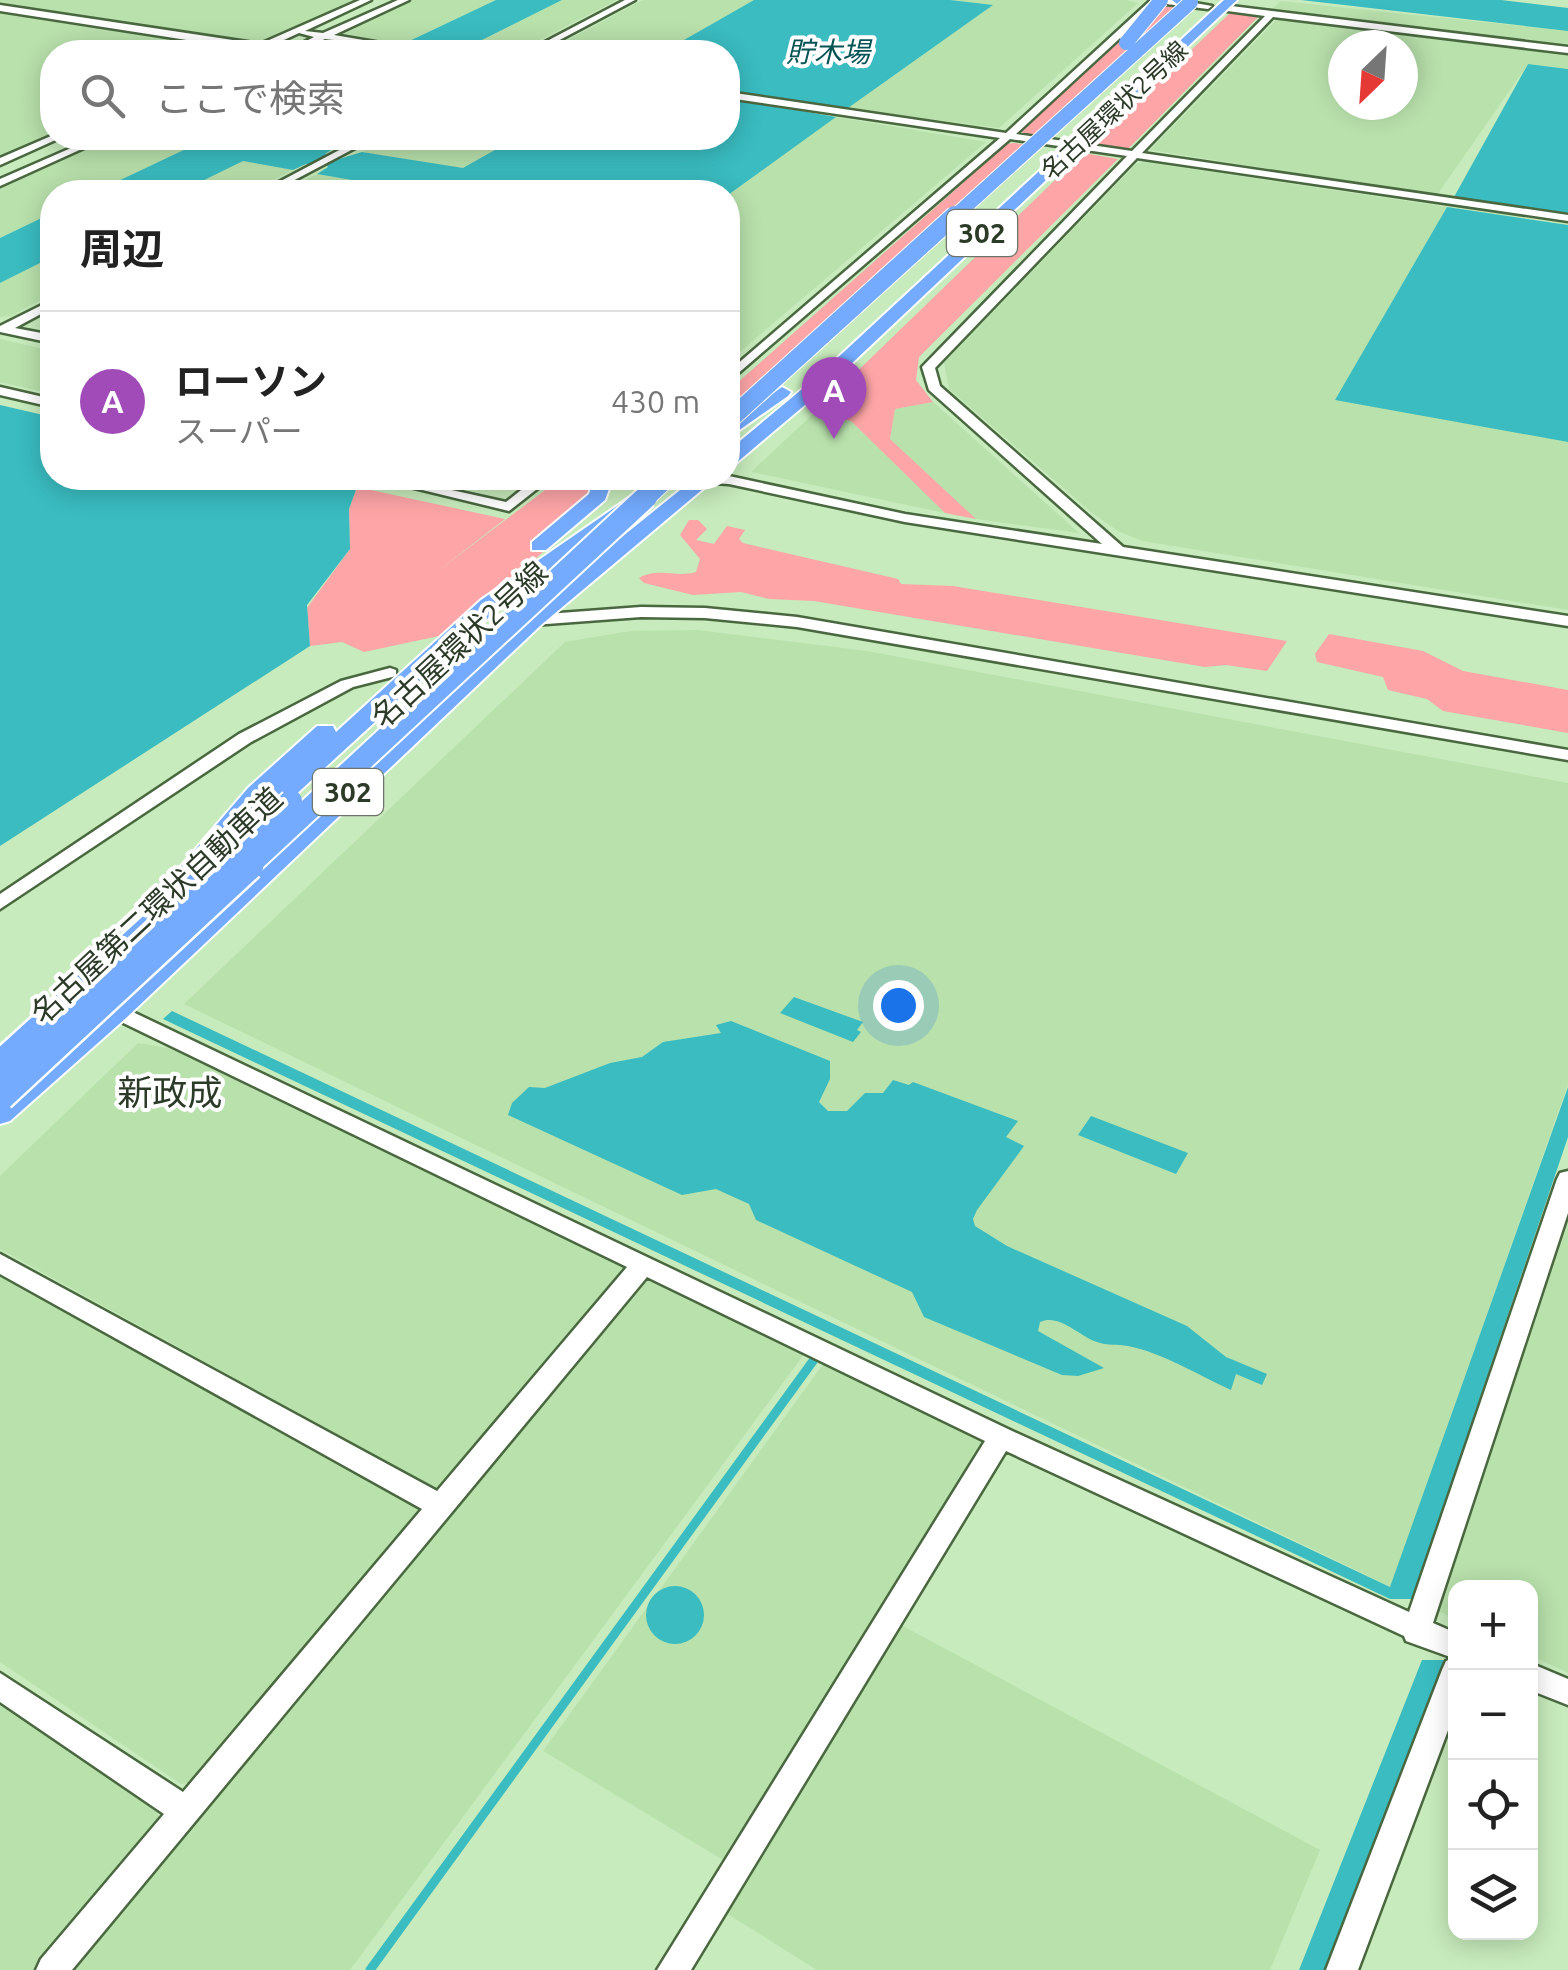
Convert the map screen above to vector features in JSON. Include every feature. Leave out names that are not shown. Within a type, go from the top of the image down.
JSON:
[{"type":"highway","points":[[1120,52],[1158,0]]},
{"type":"highway","points":[[740,392],[1120,52],[1204,2]]},
{"type":"highway","points":[[740,410],[1204,2]]},
{"type":"highway","name":"名古屋環状2号線","points":[[740,450],[800,399],[1067,146],[1204,2]]},
{"type":"highway","name":"名古屋環状2号線","points":[[740,423],[840,348],[1067,146]]},
{"type":"highway","points":[[740,436],[800,399]]},
{"type":"highway","points":[[172,893],[257,793],[390,673],[591,504],[602,490]]},
{"type":"highway","name":"名古屋第二環状自動車道","points":[[0,1066],[633,490]]},
{"type":"highway","name":"名古屋環状2号線","points":[[0,1048],[489,606],[650,490]]},
{"type":"highway","name":"名古屋第二環状自動車道","points":[[0,1096],[654,490]]},
{"type":"highway","points":[[286,792],[387,727],[520,609],[675,490]]},
{"type":"highway","name":"名古屋環状2号線","points":[[0,1114],[116,1011],[533,620],[689,490]]},
{"type":"street","points":[[280,40],[366,0]]},
{"type":"street","points":[[286,40],[378,0]]},
{"type":"street","points":[[315,40],[405,0]]},
{"type":"street","points":[[553,40],[630,0]]},
{"type":"street","points":[[740,368],[1007,137],[1158,0],[1204,2],[1271,14],[1568,50]]},
{"type":"street","points":[[0,10],[194,40]]},
{"type":"street","points":[[1117,550],[934,387],[928,367],[1271,14]]},
{"type":"street","points":[[303,34],[351,40]]},
{"type":"street","points":[[740,97],[1568,218]]},
{"type":"street","points":[[0,165],[40,145]]},
{"type":"street","points":[[0,165],[40,149]]},
{"type":"street","points":[[0,183],[74,150]]},
{"type":"street","points":[[288,180],[345,150]]},
{"type":"street","points":[[2,329],[40,310]]},
{"type":"street","points":[[2,329],[40,337]]},
{"type":"street","points":[[0,391],[40,400]]},
{"type":"street","points":[[740,482],[905,518],[1568,620]]},
{"type":"street","points":[[433,490],[509,507],[530,490]]},
{"type":"street","points":[[735,490],[901,528],[1568,635]]},
{"type":"street","points":[[533,620],[689,612],[798,622],[1568,755]]},
{"type":"street","points":[[0,903],[245,738],[347,684],[390,673]]},
{"type":"street","points":[[116,1011],[1001,1437],[1448,1644]]},
{"type":"street","points":[[1416,1632],[1568,1180]]},
{"type":"street","points":[[0,1263],[442,1507]]},
{"type":"street","points":[[52,1970],[644,1265]]},
{"type":"street","points":[[673,1970],[1001,1437]]},
{"type":"street","points":[[1538,1679],[1568,1692]]},
{"type":"street","points":[[0,1686],[188,1812]]},
{"type":"street","points":[[1342,1970],[1448,1691]]},
{"type":"shaded area","points":[[0,0],[357,0],[265,40],[40,40],[40,139],[0,157]]},
{"type":"shaded area","points":[[412,0],[496,0],[411,40],[380,40],[340,33]]},
{"type":"shaded area","points":[[562,0],[617,0],[539,40],[482,40]]},
{"type":"shaded area","points":[[643,0],[754,0],[684,40],[568,40]]},
{"type":"shaded area","points":[[950,0],[1138,3],[999,128],[848,108],[991,6]]},
{"type":"shaded area","points":[[1281,1],[1568,31],[1568,46],[1272,9]]},
{"type":"shaded area","points":[[1158,5],[1192,8],[1049,138],[1019,132],[1068,88],[1085,66]]},
{"type":"shaded area","points":[[1230,13],[1259,16],[1127,150],[1092,145]]},
{"type":"shaded area","points":[[1276,20],[1364,30],[1328,30],[1328,120],[1418,120],[1418,36],[1568,53],[1568,69],[1528,64],[1437,195],[1150,150]]},
{"type":"shaded area","points":[[836,117],[986,142],[740,352],[740,186]]},
{"type":"shaded area","points":[[1007,144],[1040,147],[752,403],[740,400],[740,380]]},
{"type":"shaded area","points":[[84,150],[184,150],[120,180],[40,180],[40,219],[0,238],[0,188]]},
{"type":"shaded area","points":[[366,150],[496,150],[464,169],[362,152]]},
{"type":"shaded area","points":[[1083,153],[1118,159],[919,357],[916,380],[933,402],[895,409],[890,439],[976,519],[945,513],[851,421],[813,414]]},
{"type":"shaded area","points":[[243,161],[293,170],[273,180],[205,180]]},
{"type":"shaded area","points":[[1144,162],[1447,207],[1336,399],[1568,442],[1568,610],[1142,541],[1118,531],[1091,512],[949,389],[944,363],[1136,164]]},
{"type":"shaded area","points":[[317,174],[352,180],[305,180]]},
{"type":"shaded area","points":[[40,263],[40,300],[11,316],[0,317],[0,283]]},
{"type":"shaded area","points":[[0,339],[40,348],[40,391],[0,382]]},
{"type":"shaded area","points":[[933,402],[1079,533],[976,519],[890,439],[895,409]]},
{"type":"shaded area","points":[[813,414],[851,421],[945,513],[751,472]]},
{"type":"shaded area","points":[[356,490],[505,519],[434,574],[545,490],[597,490],[594,506],[453,633],[364,652],[342,642],[310,646],[307,608],[350,549],[349,509]]},
{"type":"shaded area","points":[[689,520],[698,520],[707,529],[696,540],[714,544],[727,526],[745,530],[739,539],[743,543],[898,579],[901,584],[953,586],[1287,641],[1267,671],[1226,665],[1205,667],[814,601],[769,599],[741,592],[693,595],[644,583],[639,578],[653,573],[696,572],[700,559],[680,535]]},
{"type":"shaded area","points":[[698,630],[867,651],[1568,783],[1568,1084],[1391,1587],[184,1004],[565,642],[630,631]]},
{"type":"shaded area","points":[[1329,634],[1423,651],[1463,671],[1568,690],[1568,733],[1443,711],[1427,699],[1388,690],[1383,677],[1317,662],[1315,654]]},
{"type":"shaded area","points":[[138,1043],[169,1048],[632,1270],[441,1492],[0,1249],[0,1176]]},
{"type":"shaded area","points":[[1568,1200],[1568,1673],[1538,1658],[1538,1580],[1448,1580],[1448,1616],[1436,1610]]},
{"type":"shaded area","points":[[0,1272],[427,1511],[196,1782],[181,1784],[0,1662]]},
{"type":"shaded area","points":[[644,1276],[805,1353],[350,1970],[67,1970]]},
{"type":"shaded area","points":[[824,1363],[989,1441],[725,1861],[543,1751]]},
{"type":"shaded area","points":[[901,1625],[1320,1850],[1270,1970],[817,1970],[726,1913]]},
{"type":"shaded area","points":[[0,1703],[158,1811],[159,1832],[39,1970],[0,1970]]},
{"type":"water","points":[[496,0],[562,0],[482,40],[411,40]]},
{"type":"water","name":"貯木場","points":[[754,0],[950,0],[993,5],[848,108],[747,94],[740,97],[740,40],[684,40]]},
{"type":"water","points":[[1301,0],[1501,0],[1568,8],[1568,31]]},
{"type":"water","points":[[1528,64],[1568,69],[1568,213],[1454,197]]},
{"type":"water","name":"貯木場","points":[[740,100],[836,117],[740,186],[740,180],[352,180],[317,174],[328,167],[326,164],[306,164],[293,170],[243,161],[204,180],[120,180],[184,150],[331,150],[325,154],[339,159],[362,152],[463,168],[495,150],[740,150]]},
{"type":"water","points":[[1447,207],[1568,225],[1568,442],[1335,400]]},
{"type":"water","points":[[40,219],[40,263],[0,283],[0,238]]},
{"type":"water","points":[[0,405],[40,414],[40,490],[356,490],[349,509],[350,549],[307,605],[310,646],[0,846]]},
{"type":"water","points":[[794,997],[863,1022],[857,1030],[861,1032],[853,1042],[780,1013]]},
{"type":"water","points":[[172,1011],[1390,1587],[1568,1087],[1568,1137],[1412,1599],[1390,1599],[163,1019]]},
{"type":"water","points":[[731,1021],[830,1061],[830,1079],[819,1102],[828,1111],[847,1111],[865,1093],[883,1093],[893,1080],[909,1085],[913,1082],[1018,1121],[1006,1137],[1024,1146],[977,1210],[975,1226],[1007,1246],[1187,1326],[1226,1357],[1267,1374],[1262,1385],[1236,1374],[1231,1390],[1154,1354],[1097,1342],[1054,1320],[1040,1322],[1038,1331],[1104,1368],[1078,1376],[1062,1375],[924,1317],[912,1292],[756,1220],[749,1204],[716,1189],[682,1195],[508,1115],[512,1103],[529,1087],[545,1088],[610,1063],[642,1057],[663,1042],[721,1033],[716,1025]]},
{"type":"water","points":[[1091,1116],[1188,1153],[1176,1174],[1078,1135]]},
{"type":"water","points":[[675,1586],[696,1594],[704,1615],[696,1636],[675,1644],[654,1636],[646,1615],[654,1594]]},
{"type":"water","points":[[1422,1660],[1444,1660],[1324,1970],[1299,1970]]},
{"type":"waterway","points":[[370,1970],[813,1361]]},
{"type":"place","name":"ローソン","points":[[834,439]]},
{"type":"district","name":"新政成","points":[[170,1093]]}]
